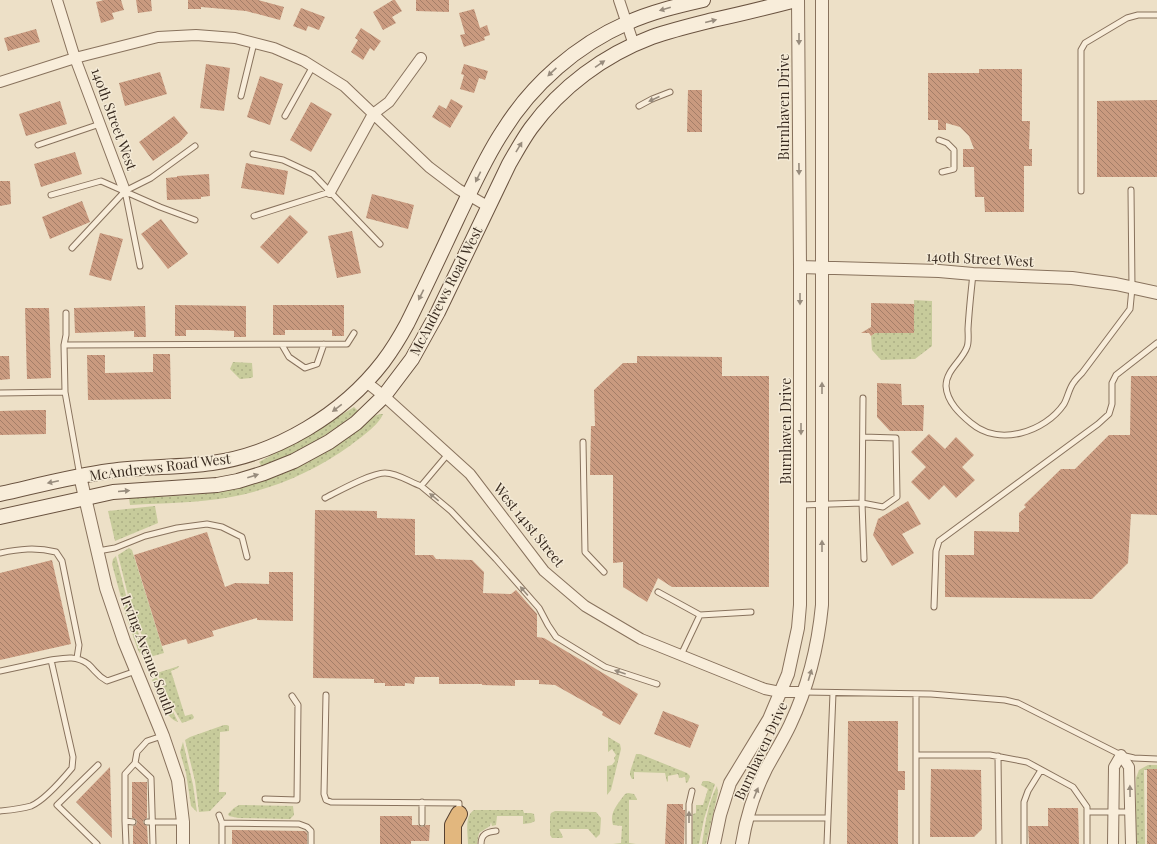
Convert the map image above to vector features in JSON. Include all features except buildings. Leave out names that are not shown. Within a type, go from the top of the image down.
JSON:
[{"type":"highway","points":[[453,844],[453,825],[459,814]]},
{"type":"highway","points":[[459,814],[464,825],[464,844]]},
{"type":"main road","name":"McAndrews Road West","points":[[0,494],[109,471],[213,463],[257,452],[285,441],[317,422],[341,405],[366,382],[383,362],[407,324],[491,150],[530,94],[567,59],[607,33],[626,23],[665,9],[703,0]]},
{"type":"main road","name":"McAndrews Road West","points":[[0,516],[113,492],[217,485],[238,481],[294,462],[329,442],[356,423],[384,396],[412,359],[424,339],[520,145],[531,128],[566,89],[614,55],[650,38],[672,30],[797,0]]},
{"type":"street","points":[[57,0],[75,58]]},
{"type":"street","points":[[619,0],[634,45]]},
{"type":"street","name":"Burnhaven Drive","points":[[714,844],[720,815],[730,783],[769,719],[788,674],[798,628],[800,606],[801,505],[797,0]]},
{"type":"street","name":"Burnhaven Drive","points":[[742,844],[747,818],[761,780],[790,725],[804,692],[811,672],[821,620],[822,0]]},
{"type":"street","name":"140th Street West","points":[[0,82],[75,58],[158,37],[196,35],[235,38],[274,48],[313,66],[344,86],[429,166],[469,195],[489,207]]},
{"type":"street","name":"140th Street West","points":[[75,58],[125,191]]},
{"type":"street","points":[[330,192],[373,114],[389,102],[421,58]]},
{"type":"street","name":"140th Street West","points":[[800,267],[939,271],[972,274],[1072,278],[1094,280],[1157,293]]},
{"type":"street","name":"West 141st Street","points":[[366,382],[384,396],[470,474],[544,571],[585,606],[641,639],[765,689],[780,692],[804,692]]},
{"type":"street","name":"Irving Avenue South","points":[[80,476],[106,588],[124,641],[163,736],[178,780],[183,822],[183,844]]},
{"type":"street","points":[[1113,844],[1114,767],[1121,755],[1129,767],[1131,844]]},
{"type":"lane","points":[[1081,191],[1081,50],[1086,43],[1127,18],[1138,15],[1157,15]]},
{"type":"lane","points":[[241,96],[254,43]]},
{"type":"lane","points":[[285,116],[313,66]]},
{"type":"lane","points":[[639,106],[670,92]]},
{"type":"lane","points":[[38,145],[100,124]]},
{"type":"lane","points":[[939,140],[947,143],[954,150],[954,169],[942,172]]},
{"type":"lane","points":[[72,248],[125,191],[151,178],[195,146]]},
{"type":"lane","points":[[252,154],[284,160],[313,174],[380,244]]},
{"type":"lane","points":[[51,195],[101,181],[160,207],[195,220]]},
{"type":"lane","points":[[972,274],[968,346],[947,379],[946,387],[948,396],[961,415],[974,426],[988,433],[1005,435],[1024,433],[1041,425],[1056,413],[1065,403],[1073,382],[1082,373],[1130,309],[1132,288],[1131,190]]},
{"type":"lane","points":[[125,191],[140,266]]},
{"type":"lane","points":[[254,216],[330,192]]},
{"type":"lane","points":[[66,313],[66,335],[64,345],[65,392],[80,476]]},
{"type":"lane","points":[[64,345],[347,344],[354,332]]},
{"type":"lane","points":[[934,607],[936,551],[939,541],[1098,424],[1109,414],[1112,404],[1112,384],[1116,375],[1157,342]]},
{"type":"lane","points":[[282,344],[289,357],[304,368],[317,364],[324,344]]},
{"type":"lane","points":[[0,394],[65,392]]},
{"type":"lane","points":[[863,398],[862,503],[864,559]]},
{"type":"lane","points":[[801,505],[862,503],[883,507],[896,497],[896,438],[863,437]]},
{"type":"lane","points":[[583,442],[585,552],[604,572]]},
{"type":"lane","points":[[421,486],[448,454]]},
{"type":"lane","points":[[325,498],[381,473],[400,477],[421,486],[451,511],[496,558],[539,608],[556,636],[605,667],[658,684]]},
{"type":"lane","points":[[98,551],[115,548],[145,536],[177,528],[207,524],[222,527],[242,537],[247,557]]},
{"type":"lane","points":[[0,553],[16,550],[43,549],[56,552],[62,561],[79,645],[77,658]]},
{"type":"lane","points":[[658,592],[700,615],[751,612]]},
{"type":"lane","points":[[681,655],[700,615]]},
{"type":"lane","points":[[0,671],[67,657],[77,658],[88,664],[99,676],[107,680],[136,671]]},
{"type":"lane","points":[[0,810],[20,809],[32,805],[42,798],[72,768],[73,757],[51,660]]},
{"type":"lane","points":[[804,692],[916,694],[1018,702],[1121,755],[1134,758],[1157,759]]},
{"type":"lane","points":[[827,844],[833,693]]},
{"type":"lane","points":[[916,694],[916,844]]},
{"type":"lane","points":[[326,695],[324,794],[326,800],[330,802],[459,803],[459,814]]},
{"type":"lane","points":[[265,799],[297,800],[298,706],[292,696]]},
{"type":"lane","points":[[126,844],[125,774],[135,763],[137,752],[147,741],[163,736]]},
{"type":"lane","points":[[916,755],[990,755],[1027,762],[1073,787],[1087,806],[1087,844]]},
{"type":"lane","points":[[998,756],[999,844]]},
{"type":"lane","points":[[135,763],[150,778],[150,834],[153,844]]},
{"type":"lane","points":[[98,765],[57,805],[98,844]]},
{"type":"lane","points":[[1024,844],[1024,802],[1028,791],[1041,770]]},
{"type":"lane","points":[[689,844],[689,804],[692,791]]},
{"type":"lane","points":[[125,792],[132,792]]},
{"type":"lane","points":[[422,802],[422,823]]},
{"type":"lane","points":[[125,806],[132,806]]},
{"type":"lane","points":[[1087,812],[1130,812]]},
{"type":"lane","points":[[219,815],[222,823],[222,844]]},
{"type":"lane","points":[[747,818],[828,818]]},
{"type":"lane","points":[[125,821],[132,822]]},
{"type":"lane","points":[[150,822],[183,822]]},
{"type":"lane","points":[[222,823],[299,824],[307,827],[311,831],[310,844]]},
{"type":"lane","points":[[481,844],[481,839],[484,834],[496,831]]},
{"type":"lane","points":[[126,834],[133,834]]},
{"type":"green space","points":[[914,300],[932,301],[932,346],[915,359],[881,360],[872,350],[871,336],[875,333],[914,332]]},
{"type":"green space","points":[[233,362],[252,363],[253,377],[240,379],[230,369]]},
{"type":"green space","points":[[354,407],[358,411],[324,436],[288,456],[262,467],[259,462],[309,435]]},
{"type":"green space","points":[[383,414],[378,422],[351,445],[309,471],[278,484],[247,494],[219,499],[130,505],[129,498],[202,494],[250,485],[272,478],[316,458],[336,446],[374,416]]},
{"type":"green space","points":[[155,506],[158,523],[115,541],[108,511]]},
{"type":"green space","points":[[129,548],[132,550],[164,653],[150,657],[131,607],[118,555]]},
{"type":"green space","points":[[116,556],[130,611],[148,658],[141,655],[138,650],[126,616],[112,564],[113,559]]},
{"type":"green space","points":[[179,666],[171,671],[185,716],[192,714],[194,717],[193,719],[182,723],[157,673]]},
{"type":"green space","points":[[155,674],[178,722],[169,716],[162,704],[152,681]]},
{"type":"green space","points":[[224,725],[229,726],[229,731],[220,732],[219,792],[226,792],[226,794],[210,811],[199,812],[195,781],[185,740]]},
{"type":"green space","points":[[608,737],[620,744],[621,749],[611,790],[607,795],[607,766],[612,765],[615,761],[614,758],[616,755],[612,749],[608,752]]},
{"type":"green space","points":[[183,742],[193,785],[197,812],[191,806],[186,773],[180,752]]},
{"type":"green space","points":[[636,754],[640,754],[687,773],[690,776],[688,782],[686,783],[685,777],[679,778],[678,774],[668,776],[667,782],[665,773],[634,772],[634,779],[632,779],[630,772]]},
{"type":"green space","points":[[1148,765],[1157,765],[1157,769],[1144,770],[1145,844],[1136,844],[1136,778],[1139,770]]},
{"type":"green space","points":[[703,781],[708,781],[715,784],[704,819],[699,844],[692,844],[693,814],[696,813],[696,805],[703,805],[708,789],[701,785]]},
{"type":"green space","points":[[717,786],[718,793],[706,844],[702,844],[709,807]]},
{"type":"green space","points":[[625,794],[634,794],[637,799],[629,800],[629,843],[636,844],[613,844],[621,843],[622,826],[613,825],[613,812]]},
{"type":"green space","points":[[239,805],[293,806],[294,815],[290,819],[238,818],[229,816],[228,814]]},
{"type":"green space","points":[[474,810],[523,810],[524,813],[534,814],[535,821],[523,824],[523,816],[497,816],[496,825],[492,826],[491,822],[490,826],[479,833],[477,844],[468,844],[468,821],[469,816]]},
{"type":"green space","points":[[555,811],[596,812],[601,818],[600,834],[596,838],[588,829],[559,829],[563,837],[552,838],[550,835],[550,817],[551,813]]}]
